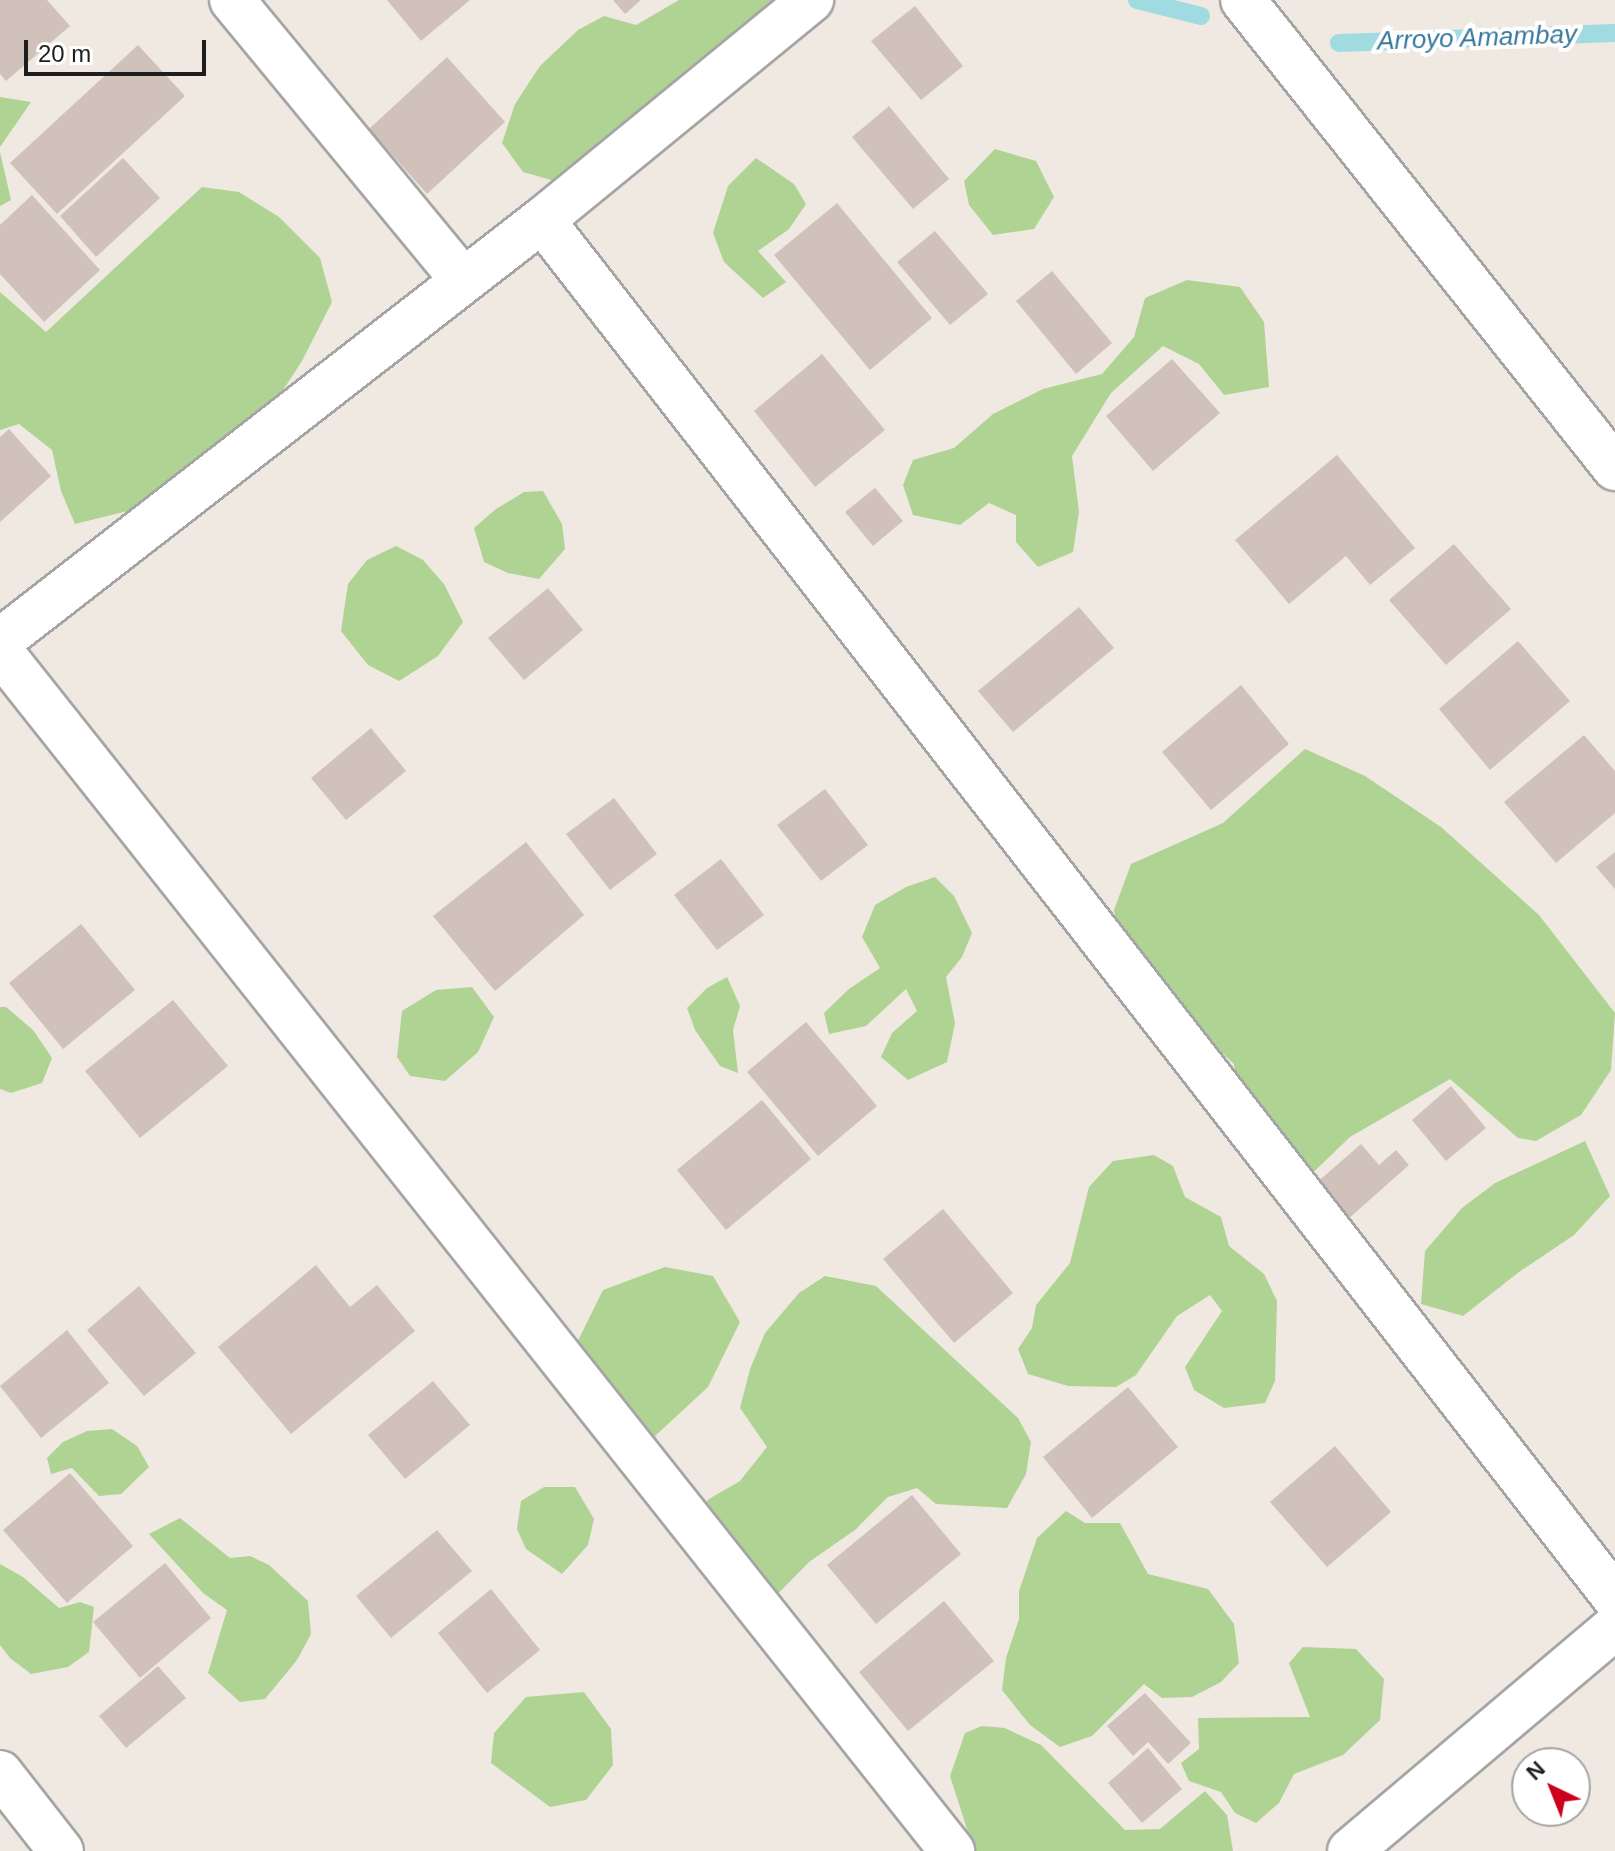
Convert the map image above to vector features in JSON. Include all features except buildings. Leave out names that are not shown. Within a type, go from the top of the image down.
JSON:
[{"type":"street","points":[[232,0],[463,280]]},
{"type":"street","points":[[0,641],[542,220],[811,0]]},
{"type":"street","points":[[1243,0],[1615,468]]},
{"type":"street","points":[[542,220],[1615,1598]]},
{"type":"street","points":[[0,651],[952,1851]]},
{"type":"street","points":[[1350,1851],[1615,1627]]},
{"type":"street","points":[[0,1773],[61,1851]]},
{"type":"green space","points":[[679,0],[789,0],[558,182],[523,172],[502,143],[515,104],[540,66],[578,30],[604,16],[636,25]]},
{"type":"green space","points":[[0,97],[31,102],[0,147]]},
{"type":"green space","points":[[995,149],[1036,161],[1054,197],[1034,229],[993,235],[969,205],[964,181]]},
{"type":"green space","points":[[0,152],[11,200],[0,206]]},
{"type":"green space","points":[[756,158],[794,184],[806,204],[789,229],[758,251],[786,282],[763,298],[724,262],[713,233],[728,186]]},
{"type":"green space","points":[[202,187],[239,192],[279,217],[320,258],[332,302],[302,361],[253,436],[140,508],[75,524],[61,491],[52,450],[19,424],[0,430],[0,292],[46,332]]},
{"type":"green space","points":[[1187,280],[1240,287],[1264,322],[1269,387],[1224,395],[1199,364],[1163,346],[1111,393],[1072,456],[1079,512],[1073,552],[1038,567],[1016,542],[1016,515],[989,503],[960,525],[913,515],[903,485],[913,460],[954,448],[993,414],[1043,389],[1102,374],[1134,337],[1145,298]]},
{"type":"green space","points":[[543,491],[562,524],[565,549],[539,579],[508,573],[484,562],[474,528],[496,509],[524,492]]},
{"type":"green space","points":[[396,546],[423,560],[444,584],[463,622],[438,656],[399,681],[368,665],[341,631],[348,584],[367,560]]},
{"type":"green space","points":[[1305,749],[1365,776],[1441,827],[1539,915],[1615,1013],[1611,1070],[1581,1115],[1536,1141],[1518,1138],[1450,1079],[1350,1137],[1299,1186],[1239,1116],[1234,1064],[1121,960],[1114,910],[1131,864],[1223,823]]},
{"type":"green space","points":[[935,877],[954,896],[972,933],[962,957],[946,977],[955,1023],[947,1062],[908,1080],[881,1057],[892,1033],[917,1011],[906,989],[866,1026],[829,1034],[824,1013],[849,989],[880,968],[862,937],[875,905],[906,887]]},
{"type":"green space","points":[[727,977],[740,1006],[733,1030],[738,1073],[720,1066],[695,1030],[687,1008],[707,988]]},
{"type":"green space","points":[[472,987],[494,1017],[478,1052],[445,1081],[410,1076],[397,1057],[402,1011],[436,990]]},
{"type":"green space","points":[[0,1007],[6,1007],[33,1030],[52,1058],[42,1083],[11,1093],[0,1089]]},
{"type":"green space","points":[[1585,1141],[1610,1196],[1574,1235],[1519,1272],[1463,1316],[1421,1304],[1425,1251],[1462,1208],[1495,1183]]},
{"type":"green space","points":[[1154,1155],[1173,1166],[1185,1197],[1221,1217],[1229,1246],[1264,1274],[1277,1301],[1275,1381],[1265,1403],[1224,1408],[1194,1390],[1185,1367],[1222,1311],[1210,1295],[1177,1316],[1136,1375],[1116,1387],[1068,1386],[1028,1374],[1018,1349],[1032,1328],[1036,1305],[1070,1263],[1089,1187],[1113,1161]]},
{"type":"green space","points":[[665,1267],[713,1276],[740,1322],[708,1387],[655,1436],[608,1428],[562,1373],[603,1290]]},
{"type":"green space","points":[[825,1276],[876,1286],[1018,1418],[1031,1442],[1026,1474],[1007,1508],[936,1504],[917,1488],[888,1497],[855,1530],[809,1562],[760,1612],[690,1520],[709,1499],[740,1481],[767,1447],[740,1408],[750,1369],[765,1333],[799,1293]]},
{"type":"green space","points":[[112,1429],[137,1446],[149,1467],[121,1494],[99,1496],[72,1468],[51,1474],[47,1458],[63,1442],[87,1431]]},
{"type":"green space","points":[[544,1487],[575,1487],[594,1519],[588,1545],[562,1574],[526,1549],[517,1529],[521,1501]]},
{"type":"green space","points":[[1066,1511],[1085,1523],[1120,1523],[1148,1574],[1208,1589],[1234,1624],[1239,1663],[1221,1682],[1192,1697],[1162,1698],[1144,1684],[1092,1736],[1060,1747],[1030,1725],[1002,1690],[1006,1658],[1019,1619],[1019,1591],[1037,1538]]},
{"type":"green space","points":[[180,1518],[230,1558],[250,1556],[269,1565],[308,1601],[311,1634],[297,1660],[265,1699],[240,1702],[208,1673],[227,1610],[203,1593],[149,1534]]},
{"type":"green space","points":[[0,1564],[23,1577],[59,1608],[80,1602],[94,1607],[89,1652],[68,1667],[31,1674],[10,1658],[0,1645]]},
{"type":"green space","points":[[1303,1647],[1356,1649],[1384,1679],[1380,1720],[1343,1755],[1294,1774],[1279,1803],[1256,1823],[1235,1813],[1221,1792],[1189,1781],[1181,1763],[1199,1749],[1198,1718],[1310,1717],[1289,1663]]},
{"type":"green space","points":[[584,1692],[611,1729],[613,1765],[586,1800],[550,1807],[491,1763],[494,1733],[526,1697]]},
{"type":"green space","points":[[982,1726],[1005,1728],[1041,1745],[1125,1830],[1160,1829],[1205,1791],[1227,1815],[1233,1851],[974,1851],[950,1776],[965,1733]]},
{"type":"waterway","name":"Arroyo Amambay","points":[[1137,0],[1201,16]]},
{"type":"waterway","name":"Arroyo Amambay","points":[[1339,43],[1615,33]]}]
